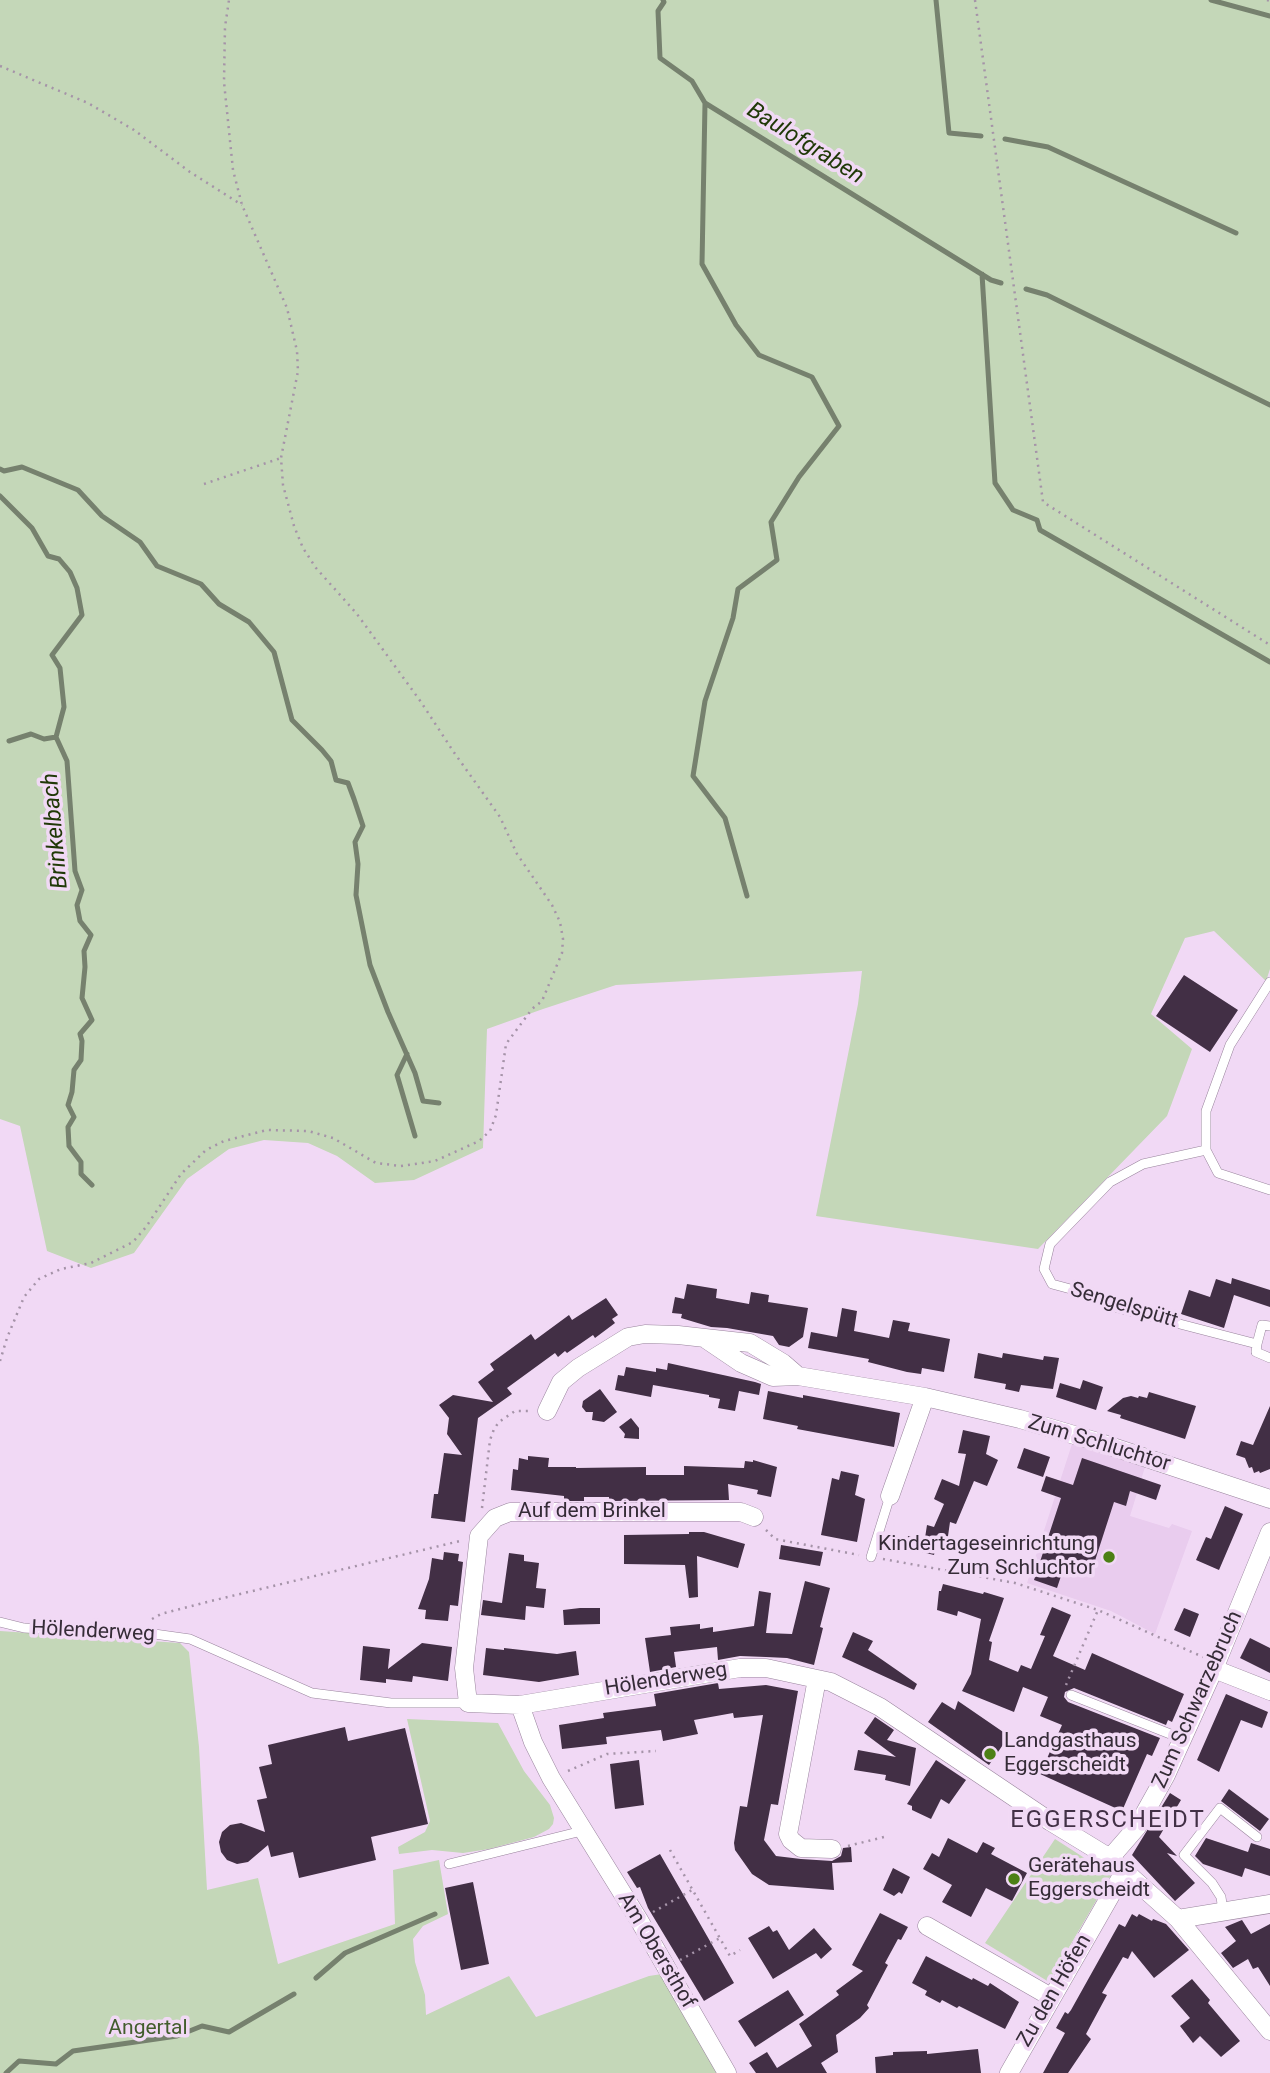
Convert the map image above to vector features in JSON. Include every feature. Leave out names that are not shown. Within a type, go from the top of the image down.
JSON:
[{"type":"street","name":"Zum Schluchtor","points":[[547,1411],[561,1382],[628,1337],[645,1334],[678,1335],[707,1340],[741,1363],[773,1377],[798,1376],[925,1397],[1020,1419],[1270,1499]]},
{"type":"street","points":[[890,1496],[925,1397]]},
{"type":"street","name":"Auf dem Brinkel","points":[[479,1536],[495,1518],[510,1512],[741,1512],[754,1517]]},
{"type":"street","name":"Zum Schwarzebruch","points":[[1110,1858],[1137,1827],[1166,1776],[1270,1532]]},
{"type":"street","points":[[468,1703],[464,1668],[479,1536]]},
{"type":"street","points":[[1215,1666],[1270,1691]]},
{"type":"street","name":"Hölenderweg","points":[[468,1703],[520,1705],[740,1668],[766,1668],[831,1682],[880,1707],[1051,1822],[1110,1858],[1178,1919],[1270,2031]]},
{"type":"street","points":[[817,1679],[788,1834],[801,1848],[832,1849]]},
{"type":"street","name":"Am Obersthof","points":[[520,1705],[533,1742],[551,1778],[639,1920],[727,2073]]},
{"type":"street","name":"Zu den Höfen","points":[[1009,2073],[1124,1872]]},
{"type":"street","points":[[1178,1919],[1270,1904]]},
{"type":"street","points":[[927,1926],[1051,1997]]},
{"type":"lane","points":[[1270,982],[1230,1045],[1206,1111],[1206,1150],[1218,1173],[1270,1190]]},
{"type":"lane","name":"Sengelspütt","points":[[1206,1150],[1143,1164],[1110,1182],[1050,1244],[1044,1269],[1052,1284],[1078,1291],[1118,1308],[1257,1343]]},
{"type":"lane","points":[[1270,1326],[1262,1325],[1256,1352],[1270,1358]]},
{"type":"lane","points":[[871,1557],[890,1496]]},
{"type":"lane","name":"Hölenderweg","points":[[0,1622],[24,1628],[127,1634],[140,1632],[190,1639],[312,1693],[391,1703],[468,1703]]},
{"type":"lane","points":[[1066,1695],[1183,1739]]},
{"type":"lane","points":[[1223,1911],[1221,1897],[1212,1883],[1184,1855],[1220,1808],[1257,1837]]},
{"type":"lane","points":[[449,1864],[582,1831]]},
{"type":"path","points":[[0,1361],[24,1297],[39,1279],[61,1269],[91,1263],[133,1242],[186,1168],[206,1150],[224,1141],[267,1130],[307,1130],[332,1138],[376,1163],[401,1166],[435,1161],[479,1141],[490,1131],[496,1115],[506,1044],[532,1009],[542,1001],[562,953],[560,922],[552,905],[517,854],[500,817],[357,614],[316,568],[303,548],[287,505],[281,458],[298,372],[298,351],[287,309],[242,205],[233,170],[223,82],[229,0]]},
{"type":"path","points":[[975,0],[1043,502],[1270,645]]},
{"type":"path","points":[[0,66],[88,103],[134,130],[190,172],[242,205]]},
{"type":"path","points":[[204,484],[281,458]]},
{"type":"path","points":[[140,1632],[148,1622],[161,1614],[479,1536],[490,1440],[494,1429],[514,1411],[547,1411]]},
{"type":"path","points":[[754,1517],[775,1539],[1015,1583],[1098,1610],[1215,1666]]},
{"type":"path","points":[[1066,1695],[1098,1610]]},
{"type":"path","points":[[551,1778],[607,1754],[656,1751]]},
{"type":"path","points":[[832,1849],[888,1836]]},
{"type":"path","points":[[670,1850],[730,1956],[740,1950]]},
{"type":"path","points":[[639,1920],[692,1890]]},
{"type":"path","points":[[666,1968],[720,1938]]},
{"type":"shaded area","name":"Kindertageseinrichtung Zum Schluchtor","points":[[1072,1444],[1145,1467],[1130,1516],[1169,1528],[1172,1524],[1192,1531],[1155,1634],[1111,1611],[1027,1583]]},
{"type":"green space","points":[[0,0],[1270,0],[1270,969],[1266,981],[1214,931],[1185,938],[1151,1014],[1192,1049],[1167,1116],[1038,1249],[816,1216],[858,1004],[862,971],[616,985],[543,1009],[487,1029],[483,1148],[414,1180],[375,1183],[337,1156],[308,1143],[264,1140],[229,1149],[187,1179],[134,1253],[91,1268],[47,1251],[20,1126],[0,1119]]},
{"type":"green space","name":"Angertal","points":[[0,1631],[180,1643],[189,1652],[199,1747],[207,1890],[258,1878],[278,1964],[395,1924],[393,1870],[439,1860],[448,1914],[423,1926],[413,1939],[415,1962],[425,1995],[426,2015],[509,1976],[536,2017],[649,1976],[662,1974],[719,2073],[0,2073]]},
{"type":"green space","points":[[407,1719],[498,1723],[524,1771],[550,1805],[553,1824],[534,1837],[489,1849],[463,1853],[432,1850],[399,1854],[398,1847],[425,1832],[430,1821]]},
{"type":"green space","points":[[1055,1839],[1111,1875],[1049,1982],[985,1943]]},
{"type":"building","points":[[1184,975],[1238,1010],[1210,1052],[1156,1016]]},
{"type":"building","points":[[1232,1278],[1270,1290],[1270,1307],[1234,1295],[1224,1328],[1181,1314],[1189,1290],[1210,1297],[1216,1279],[1231,1284]]},
{"type":"building","points":[[687,1284],[717,1289],[716,1298],[749,1304],[751,1292],[769,1295],[768,1302],[808,1308],[803,1337],[789,1347],[779,1345],[773,1336],[711,1327],[681,1318],[682,1314],[672,1313],[675,1297],[684,1299]]},
{"type":"building","points":[[606,1298],[618,1315],[612,1319],[615,1323],[595,1338],[593,1335],[567,1353],[565,1351],[558,1357],[555,1353],[507,1388],[512,1394],[478,1418],[465,1522],[431,1518],[434,1494],[438,1494],[444,1453],[462,1455],[447,1434],[449,1418],[439,1405],[453,1395],[493,1402],[478,1382],[494,1370],[490,1364],[531,1334],[535,1340],[569,1315],[572,1320]]},
{"type":"building","points":[[842,1308],[857,1311],[854,1331],[889,1338],[893,1320],[910,1323],[908,1331],[950,1339],[944,1372],[922,1368],[921,1374],[907,1372],[868,1362],[869,1359],[808,1348],[811,1332],[837,1337]]},
{"type":"building","points":[[978,1353],[1002,1358],[1003,1353],[1043,1360],[1044,1356],[1059,1358],[1053,1389],[1021,1385],[1019,1392],[1005,1389],[1006,1384],[974,1378]]},
{"type":"building","points":[[668,1363],[761,1384],[759,1395],[739,1391],[735,1411],[718,1408],[720,1399],[709,1395],[653,1385],[651,1397],[615,1390],[618,1375],[624,1376],[626,1367],[656,1372],[656,1368],[667,1370]]},
{"type":"building","points":[[1083,1380],[1103,1387],[1096,1410],[1056,1397],[1060,1383],[1080,1389]]},
{"type":"building","points":[[600,1389],[617,1412],[604,1422],[592,1420],[593,1412],[586,1412],[582,1407],[583,1401]]},
{"type":"building","points":[[768,1391],[900,1413],[894,1447],[797,1429],[798,1426],[763,1419]]},
{"type":"building","points":[[1149,1392],[1196,1406],[1185,1439],[1120,1418],[1121,1415],[1107,1411],[1123,1398],[1147,1398]]},
{"type":"building","points":[[1270,1406],[1270,1469],[1254,1473],[1245,1458],[1236,1455],[1241,1441],[1253,1445]]},
{"type":"building","points":[[631,1418],[639,1428],[639,1439],[624,1438],[625,1434],[619,1427]]},
{"type":"building","points":[[963,1430],[990,1436],[986,1454],[998,1460],[987,1486],[974,1481],[956,1524],[950,1522],[947,1543],[937,1541],[934,1555],[906,1548],[908,1536],[925,1538],[927,1525],[934,1527],[944,1504],[934,1499],[942,1479],[959,1486],[966,1454],[958,1453]]},
{"type":"building","points":[[1024,1448],[1050,1457],[1043,1477],[1017,1468]]},
{"type":"building","points":[[528,1456],[549,1458],[548,1467],[646,1467],[646,1475],[684,1475],[684,1466],[744,1468],[745,1461],[753,1460],[777,1467],[771,1497],[757,1494],[758,1490],[728,1484],[729,1500],[609,1501],[609,1497],[584,1497],[584,1501],[564,1501],[564,1496],[511,1490],[513,1469],[518,1470],[519,1458],[528,1460]]},
{"type":"building","points":[[1082,1458],[1161,1485],[1156,1500],[1130,1491],[1126,1506],[1114,1502],[1090,1576],[1064,1567],[1057,1588],[1034,1580],[1061,1498],[1041,1491],[1046,1476],[1073,1485]]},
{"type":"building","points":[[841,1471],[859,1475],[855,1495],[865,1499],[857,1542],[821,1535],[832,1478],[839,1480]]},
{"type":"building","points":[[1225,1506],[1243,1514],[1219,1570],[1196,1560],[1206,1537],[1211,1539]]},
{"type":"building","points":[[704,1532],[745,1544],[738,1568],[697,1556],[698,1597],[689,1598],[685,1565],[624,1564],[624,1535]]},
{"type":"building","points":[[781,1545],[823,1552],[820,1566],[779,1559]]},
{"type":"building","points":[[444,1552],[459,1554],[458,1561],[463,1562],[458,1606],[450,1605],[448,1621],[425,1619],[426,1610],[418,1609],[429,1579],[432,1558],[443,1560]]},
{"type":"building","points":[[509,1553],[524,1555],[524,1561],[539,1563],[536,1588],[546,1589],[544,1608],[526,1606],[525,1620],[481,1615],[483,1600],[502,1603]]},
{"type":"building","points":[[805,1581],[830,1588],[814,1665],[787,1658],[740,1656],[718,1660],[717,1647],[674,1652],[676,1667],[650,1672],[645,1638],[671,1635],[670,1627],[700,1624],[700,1629],[713,1627],[713,1632],[754,1626],[759,1591],[771,1593],[766,1633],[792,1634]]},
{"type":"building","points":[[943,1584],[1004,1598],[989,1641],[992,1642],[989,1660],[1018,1672],[1021,1665],[1031,1669],[1045,1636],[1040,1635],[1052,1607],[1071,1615],[1053,1656],[1085,1670],[1092,1653],[1184,1694],[1172,1722],[1168,1720],[1166,1725],[1074,1688],[1065,1692],[1064,1697],[1068,1702],[1160,1738],[1152,1756],[1147,1754],[1122,1811],[1040,1774],[1062,1725],[1040,1716],[1048,1697],[1023,1687],[1014,1712],[962,1691],[971,1674],[981,1619],[958,1611],[957,1616],[937,1610],[939,1591]]},
{"type":"building","points":[[600,1608],[600,1624],[564,1625],[563,1610]]},
{"type":"building","points":[[1184,1608],[1199,1614],[1190,1637],[1174,1630]]},
{"type":"building","points":[[853,1632],[873,1641],[868,1650],[917,1684],[914,1690],[842,1657]]},
{"type":"building","points":[[1250,1638],[1270,1648],[1270,1673],[1240,1658]]},
{"type":"building","points":[[422,1643],[452,1647],[448,1681],[413,1676],[412,1682],[360,1680],[363,1646],[390,1649],[388,1669]]},
{"type":"building","points":[[486,1648],[557,1654],[576,1651],[579,1675],[539,1682],[483,1675]]},
{"type":"building","points":[[718,1683],[719,1689],[766,1685],[798,1691],[778,1805],[771,1804],[764,1840],[776,1856],[801,1859],[832,1861],[841,1856],[843,1848],[851,1847],[852,1862],[832,1863],[834,1890],[769,1885],[752,1874],[735,1850],[740,1806],[747,1807],[763,1715],[734,1718],[733,1713],[694,1720],[698,1734],[663,1741],[661,1730],[606,1737],[607,1744],[562,1749],[559,1725],[604,1718],[603,1713],[656,1706],[654,1694]]},
{"type":"building","points":[[1226,1694],[1268,1712],[1262,1728],[1241,1720],[1219,1772],[1197,1760]]},
{"type":"building","points":[[958,1701],[1009,1736],[989,1765],[928,1722],[942,1702],[955,1710]]},
{"type":"building","points":[[875,1717],[894,1730],[887,1740],[916,1748],[910,1786],[885,1780],[886,1775],[854,1770],[858,1750],[896,1757],[864,1733]]},
{"type":"building","points":[[345,1727],[348,1741],[405,1728],[428,1824],[371,1837],[376,1860],[299,1878],[293,1852],[271,1857],[268,1845],[248,1862],[237,1864],[227,1860],[221,1852],[219,1842],[222,1832],[230,1825],[241,1823],[265,1832],[257,1800],[267,1798],[259,1767],[272,1764],[268,1745]]},
{"type":"building","points":[[639,1760],[644,1805],[615,1809],[610,1764]]},
{"type":"building","points":[[936,1760],[966,1780],[949,1804],[941,1799],[931,1819],[912,1810],[912,1806],[907,1804]]},
{"type":"building","points":[[1229,1789],[1269,1819],[1260,1831],[1221,1801]]},
{"type":"building","points":[[1170,1793],[1181,1800],[1159,1837],[1177,1856],[1167,1853],[1195,1883],[1175,1901],[1132,1855]]},
{"type":"building","points":[[948,1838],[977,1853],[983,1842],[995,1848],[991,1854],[1027,1873],[1012,1901],[986,1888],[971,1917],[942,1902],[952,1885],[923,1869],[932,1853],[939,1857]]},
{"type":"building","points":[[1206,1838],[1248,1852],[1251,1843],[1270,1849],[1270,1876],[1245,1868],[1242,1877],[1203,1864],[1195,1856]]},
{"type":"building","points":[[660,1854],[734,1983],[704,2001],[648,1908],[640,1887],[637,1888],[627,1872]]},
{"type":"building","points":[[893,1868],[910,1877],[902,1894],[899,1892],[894,1896],[883,1890]]},
{"type":"building","points":[[473,1882],[489,1964],[461,1970],[445,1888]]},
{"type":"building","points":[[880,1913],[908,1927],[885,1963],[888,1965],[867,2005],[869,2008],[836,2035],[838,2052],[821,2063],[827,2073],[756,2073],[749,2063],[767,2052],[777,2068],[812,2046],[799,2024],[839,1995],[836,1991],[863,1971],[852,1965]]},
{"type":"building","points":[[1132,1914],[1166,1924],[1189,1950],[1154,1978],[1132,1951],[1128,1959],[1123,1957],[1102,1993],[1107,1995],[1086,2034],[1091,2039],[1068,2073],[1043,2073],[1065,2033],[1056,2028],[1065,2012],[1068,2014],[1071,2010],[1119,1924],[1125,1927]]},
{"type":"building","points":[[1242,1920],[1251,1934],[1270,1924],[1270,1986],[1258,1967],[1253,1969],[1248,1959],[1233,1968],[1221,1953],[1236,1941],[1225,1927]]},
{"type":"building","points":[[769,1926],[773,1932],[777,1930],[789,1950],[814,1928],[832,1949],[821,1959],[816,1953],[773,1979],[748,1938]]},
{"type":"building","points":[[926,1956],[972,1980],[973,1978],[988,1986],[990,1983],[1019,2002],[1005,2029],[959,2006],[957,2008],[942,2000],[940,2003],[925,1995],[927,1991],[912,1983]]},
{"type":"building","points":[[1192,1979],[1240,2041],[1221,2057],[1200,2036],[1193,2043],[1180,2026],[1190,2018],[1171,1996]]},
{"type":"building","points":[[788,1990],[804,2015],[755,2047],[738,2021]]},
{"type":"building","points":[[978,2049],[981,2073],[876,2073],[875,2057],[893,2055],[893,2052],[927,2051],[927,2054]]},
{"type":"waterway","name":"Baulofgraben","points":[[663,0],[658,11],[660,58],[692,81],[705,103],[991,280],[1001,283]]},
{"type":"waterway","points":[[936,0],[949,133],[981,136]]},
{"type":"waterway","points":[[1211,0],[1270,16]]},
{"type":"waterway","points":[[705,103],[702,264],[736,325],[759,355],[812,377],[839,426],[799,477],[771,522],[777,560],[738,589],[733,618],[705,701],[693,776],[725,818],[747,896]]},
{"type":"waterway","points":[[1005,139],[1048,147],[1236,233]]},
{"type":"waterway","points":[[982,274],[995,483],[1013,510],[1037,520],[1040,530],[1270,662]]},
{"type":"waterway","points":[[1026,289],[1047,295],[1270,405]]},
{"type":"waterway","points":[[0,469],[4,471],[22,467],[78,490],[102,516],[140,542],[157,566],[201,584],[219,604],[249,622],[274,652],[292,720],[331,761],[336,780],[348,783],[354,799],[363,826],[355,842],[358,864],[356,895],[370,965],[415,1073],[423,1101],[439,1103]]},
{"type":"waterway","name":"Brinkelbach","points":[[0,496],[32,528],[48,556],[59,559],[70,572],[77,588],[82,615],[52,655],[60,668],[64,707],[56,737],[67,761],[75,871],[82,890],[77,905],[80,921],[91,935],[84,951],[82,998],[92,1020],[80,1034],[81,1060],[74,1070],[68,1105],[74,1117],[68,1127],[69,1146],[81,1162],[81,1174],[92,1185]]},
{"type":"waterway","points":[[9,741],[31,734],[44,739],[56,737]]},
{"type":"waterway","points":[[407,1054],[397,1075],[415,1136]]},
{"type":"waterway","points":[[316,1978],[345,1953],[435,1914]]},
{"type":"waterway","points":[[6,2073],[19,2061],[56,2064],[73,2051],[177,2036],[202,2026],[229,2032],[294,1994]]},
{"type":"place","name":"Kindertageseinrichtung Zum Schluchtor","points":[[1109,1557]]},
{"type":"place","name":"Landgasthaus Eggerscheidt","points":[[990,1754]]},
{"type":"place","name":"Gerätehaus Eggerscheidt","points":[[1014,1879]]},
{"type":"district","name":"EGGERSCHEIDT","points":[[1108,1821]]}]
